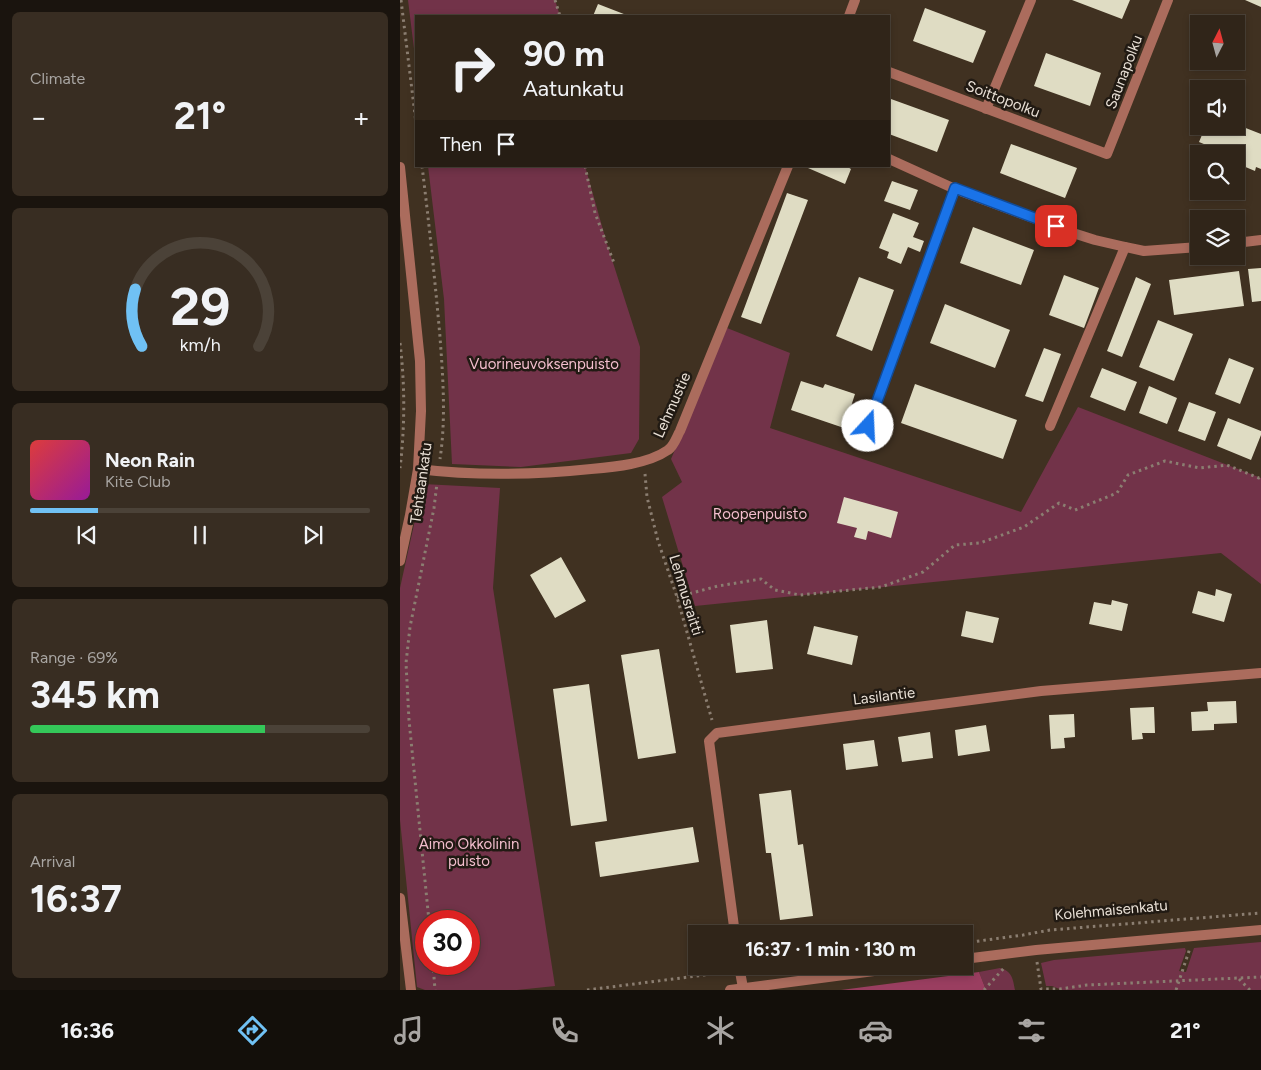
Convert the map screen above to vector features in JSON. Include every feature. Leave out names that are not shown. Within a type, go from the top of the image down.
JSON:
[{"type":"street","points":[[849,15],[855,0]]},
{"type":"street","points":[[986,109],[1031,0]]},
{"type":"street","name":"Saunapolku","points":[[1107,154],[1168,0]]},
{"type":"street","name":"Soittopolku","points":[[890,72],[1107,154]]},
{"type":"street","points":[[890,159],[955,188],[1095,240],[1144,251],[1190,248]]},
{"type":"street","name":"Tehtaankatu","points":[[400,167],[420,361],[421,411],[418,469],[400,561]]},
{"type":"street","name":"Lehmustie","points":[[418,469],[478,474],[530,474],[643,462],[670,449],[680,430],[788,167]]},
{"type":"street","points":[[868,426],[955,188]]},
{"type":"street","points":[[1245,242],[1261,240]]},
{"type":"street","points":[[1050,426],[1125,247]]},
{"type":"street","name":"Lasilantie","points":[[717,733],[1041,691],[1261,673]]},
{"type":"street","points":[[717,733],[709,741],[734,925]]},
{"type":"street","points":[[400,898],[411,990]]},
{"type":"street","points":[[973,959],[1036,950],[1261,930]]},
{"type":"street","points":[[740,975],[743,988]]},
{"type":"street","points":[[730,990],[843,975]]},
{"type":"path","points":[[401,0],[415,115]]},
{"type":"path","points":[[555,0],[560,15]]},
{"type":"path","name":"Tehtaankatu","points":[[422,167],[435,276],[443,380],[443,439],[439,472],[434,508],[410,627],[406,663],[409,720],[427,910]]},
{"type":"path","points":[[586,167],[595,213],[614,263]]},
{"type":"path","name":"Tehtaankatu","points":[[400,343],[404,375],[404,429],[400,468]]},
{"type":"path","points":[[676,597],[718,586],[762,579],[775,590],[800,595],[881,587],[923,572],[955,545],[980,543],[1024,527],[1059,503],[1075,510],[1117,493],[1128,476],[1165,461],[1200,468],[1227,465],[1259,478],[1261,477]]},
{"type":"path","name":"Lehmusraitti","points":[[643,462],[647,497],[658,541],[717,733]]},
{"type":"path","name":"Kolehmaisenkatu","points":[[973,942],[1023,936],[1050,930],[1261,913]]},
{"type":"path","points":[[1176,990],[1194,936]]},
{"type":"path","points":[[1036,950],[1041,989],[1060,989],[1087,984],[1261,978]]},
{"type":"path","points":[[984,990],[1018,952]]},
{"type":"path","points":[[434,975],[435,990]]},
{"type":"path","points":[[587,990],[703,975]]},
{"type":"path","points":[[1239,978],[1250,990]]},
{"type":"green space","points":[[408,0],[555,0],[560,15],[415,15],[415,57]]},
{"type":"green space","name":"Vuorineuvoksenpuisto","points":[[428,167],[585,167],[607,244],[640,347],[639,439],[631,453],[521,467],[452,464],[444,299]]},
{"type":"green space","name":"Roopenpuisto","points":[[727,328],[790,353],[770,428],[1021,512],[1078,407],[1261,478],[1261,584],[1221,553],[695,606],[662,497],[682,482],[671,459]]},
{"type":"green space","name":"Aimo Okkolinin puisto","points":[[423,484],[500,488],[493,588],[555,986],[517,990],[425,990],[417,987],[416,975],[480,975],[480,910],[415,910],[415,967],[400,820],[400,588]]},
{"type":"green space","points":[[1261,942],[1261,990],[1062,990],[1046,986],[1041,963],[1054,960],[1185,948],[1186,951],[1179,971],[1186,972],[1194,948]]},
{"type":"green space","points":[[1000,968],[1009,973],[1013,979],[1015,990],[986,990],[979,972]]},
{"type":"shaded area","points":[[979,972],[986,990],[841,990],[956,975],[973,975],[973,973]]},
{"type":"building","points":[[1072,0],[1130,0],[1122,19]]},
{"type":"building","points":[[1245,0],[1261,0],[1261,7]]},
{"type":"building","points":[[598,4],[626,15],[593,15]]},
{"type":"building","points":[[925,8],[986,31],[973,63],[913,41]]},
{"type":"building","points":[[1046,53],[1101,73],[1090,106],[1034,86]]},
{"type":"building","points":[[891,99],[949,120],[937,152],[890,134]]},
{"type":"building","points":[[1245,128],[1261,134],[1261,169],[1256,167],[1255,171],[1245,167],[1245,145],[1206,145],[1199,142],[1202,135],[1245,135]]},
{"type":"building","points":[[1011,144],[1077,168],[1065,198],[1000,173]]},
{"type":"building","points":[[848,167],[851,169],[845,184],[808,168]]},
{"type":"building","points":[[892,181],[918,190],[910,210],[884,201]]},
{"type":"building","points":[[787,193],[808,200],[761,324],[741,317]]},
{"type":"building","points":[[893,213],[919,223],[913,237],[924,241],[920,252],[908,247],[901,264],[887,258],[889,252],[879,248]]},
{"type":"building","points":[[973,227],[1034,250],[1021,285],[960,263]]},
{"type":"building","points":[[1261,268],[1261,301],[1252,302],[1248,269]]},
{"type":"building","points":[[1239,271],[1244,306],[1174,315],[1169,280]]},
{"type":"building","points":[[1064,275],[1099,288],[1084,328],[1049,315]]},
{"type":"building","points":[[859,277],[894,290],[872,351],[836,336]]},
{"type":"building","points":[[1136,277],[1151,284],[1122,357],[1107,351]]},
{"type":"building","points":[[945,304],[1010,330],[995,368],[930,343]]},
{"type":"building","points":[[1158,320],[1193,334],[1174,381],[1139,367]]},
{"type":"building","points":[[1044,348],[1061,354],[1043,402],[1025,396]]},
{"type":"building","points":[[1229,358],[1254,368],[1240,404],[1215,394]]},
{"type":"building","points":[[1102,368],[1137,382],[1125,411],[1090,397]]},
{"type":"building","points":[[801,381],[823,388],[825,384],[855,394],[844,428],[791,410]]},
{"type":"building","points":[[915,384],[1017,420],[1003,459],[901,423]]},
{"type":"building","points":[[1149,386],[1177,398],[1167,424],[1139,413]]},
{"type":"building","points":[[1189,402],[1216,412],[1205,441],[1178,431]]},
{"type":"building","points":[[1228,418],[1261,431],[1251,460],[1217,446]]},
{"type":"building","points":[[844,497],[898,512],[891,538],[868,531],[866,540],[854,537],[857,528],[837,523]]},
{"type":"building","points":[[561,557],[586,601],[555,618],[530,575]]},
{"type":"building","points":[[1216,589],[1232,594],[1224,622],[1192,613],[1198,591],[1215,596]]},
{"type":"building","points":[[1112,600],[1128,604],[1122,631],[1089,624],[1094,602],[1111,605]]},
{"type":"building","points":[[966,611],[999,618],[993,643],[961,636]]},
{"type":"building","points":[[767,620],[773,669],[736,673],[730,625]]},
{"type":"building","points":[[814,626],[858,636],[852,665],[807,654]]},
{"type":"building","points":[[659,649],[676,753],[638,759],[621,655]]},
{"type":"building","points":[[589,684],[607,821],[571,826],[553,689]]},
{"type":"building","points":[[1236,701],[1237,723],[1214,724],[1214,730],[1192,731],[1191,712],[1208,711],[1207,702]]},
{"type":"building","points":[[1154,707],[1155,733],[1142,733],[1143,739],[1132,740],[1130,708]]},
{"type":"building","points":[[1074,714],[1075,737],[1064,738],[1065,748],[1051,749],[1049,715]]},
{"type":"building","points":[[986,725],[990,751],[958,756],[955,730]]},
{"type":"building","points":[[930,732],[933,758],[902,762],[898,737]]},
{"type":"building","points":[[874,740],[878,766],[846,770],[843,744]]},
{"type":"building","points":[[791,790],[798,845],[803,844],[813,916],[780,920],[771,853],[766,853],[759,794]]},
{"type":"building","points":[[693,827],[699,862],[600,877],[595,842]]},
{"type":"route","points":[[868,426],[955,188],[1056,226]]}]
